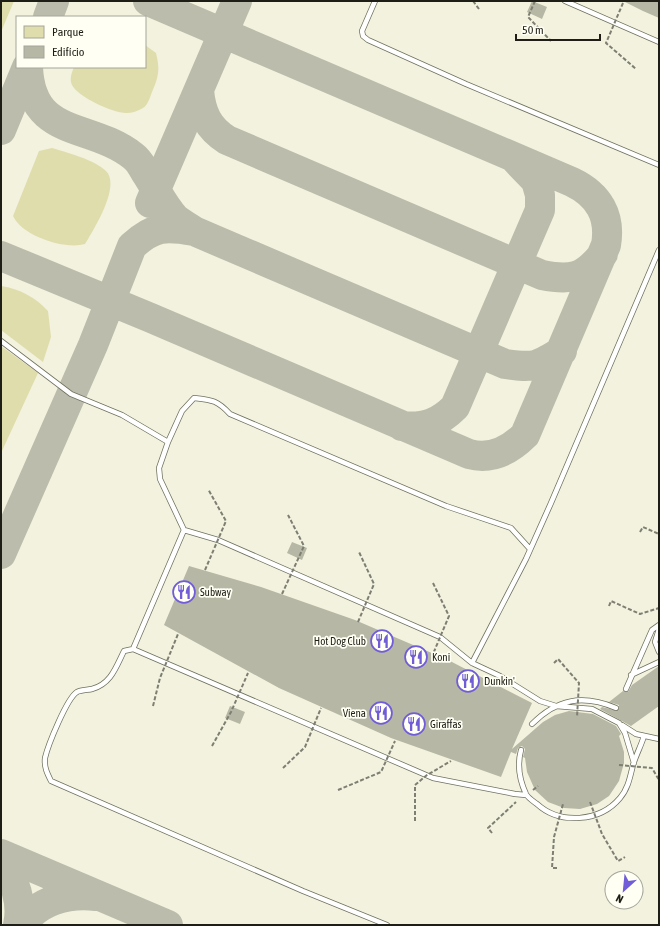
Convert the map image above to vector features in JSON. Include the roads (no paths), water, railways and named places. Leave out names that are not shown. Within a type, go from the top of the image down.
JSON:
[{"type":"lane","points":[[375,1],[362,31],[363,36],[368,40],[473,87],[659,165]]},
{"type":"lane","points":[[565,1],[659,42]]},
{"type":"lane","points":[[472,663],[530,549],[659,250]]},
{"type":"lane","points":[[1,341],[71,394],[122,416],[168,442]]},
{"type":"lane","points":[[133,649],[184,530],[160,479],[159,468],[168,442],[187,404],[194,398],[211,400],[220,403],[230,414],[374,476],[446,506],[511,528],[530,549]]},
{"type":"lane","points":[[184,530],[218,540],[440,637],[472,663],[500,676],[540,701],[556,706],[592,710],[619,723],[629,730],[659,740]]},
{"type":"lane","points":[[626,689],[652,630],[659,625]]},
{"type":"lane","points":[[659,629],[655,642],[659,652]]},
{"type":"lane","points":[[387,925],[51,781],[45,771],[45,758],[68,703],[77,692],[93,689],[105,684],[112,675],[124,651],[133,649],[313,728],[427,775],[493,790],[526,795]]},
{"type":"lane","points":[[631,675],[659,662]]},
{"type":"lane","points":[[532,724],[544,712],[556,706],[578,700],[605,704],[616,708]]},
{"type":"lane","points":[[619,723],[625,733],[633,765]]},
{"type":"lane","points":[[521,750],[518,770],[526,795],[540,807],[560,816],[577,818],[594,815],[609,808],[620,798],[628,785],[633,765],[644,736]]},
{"type":"place","name":"Subway","points":[[184,592]]},
{"type":"place","name":"Hot Dog Club","points":[[382,641]]},
{"type":"place","name":"Koni","points":[[416,657]]},
{"type":"place","name":"Dunkin'","points":[[468,681]]},
{"type":"place","name":"Viena","points":[[381,713]]},
{"type":"place","name":"Giraffas","points":[[414,724]]}]
